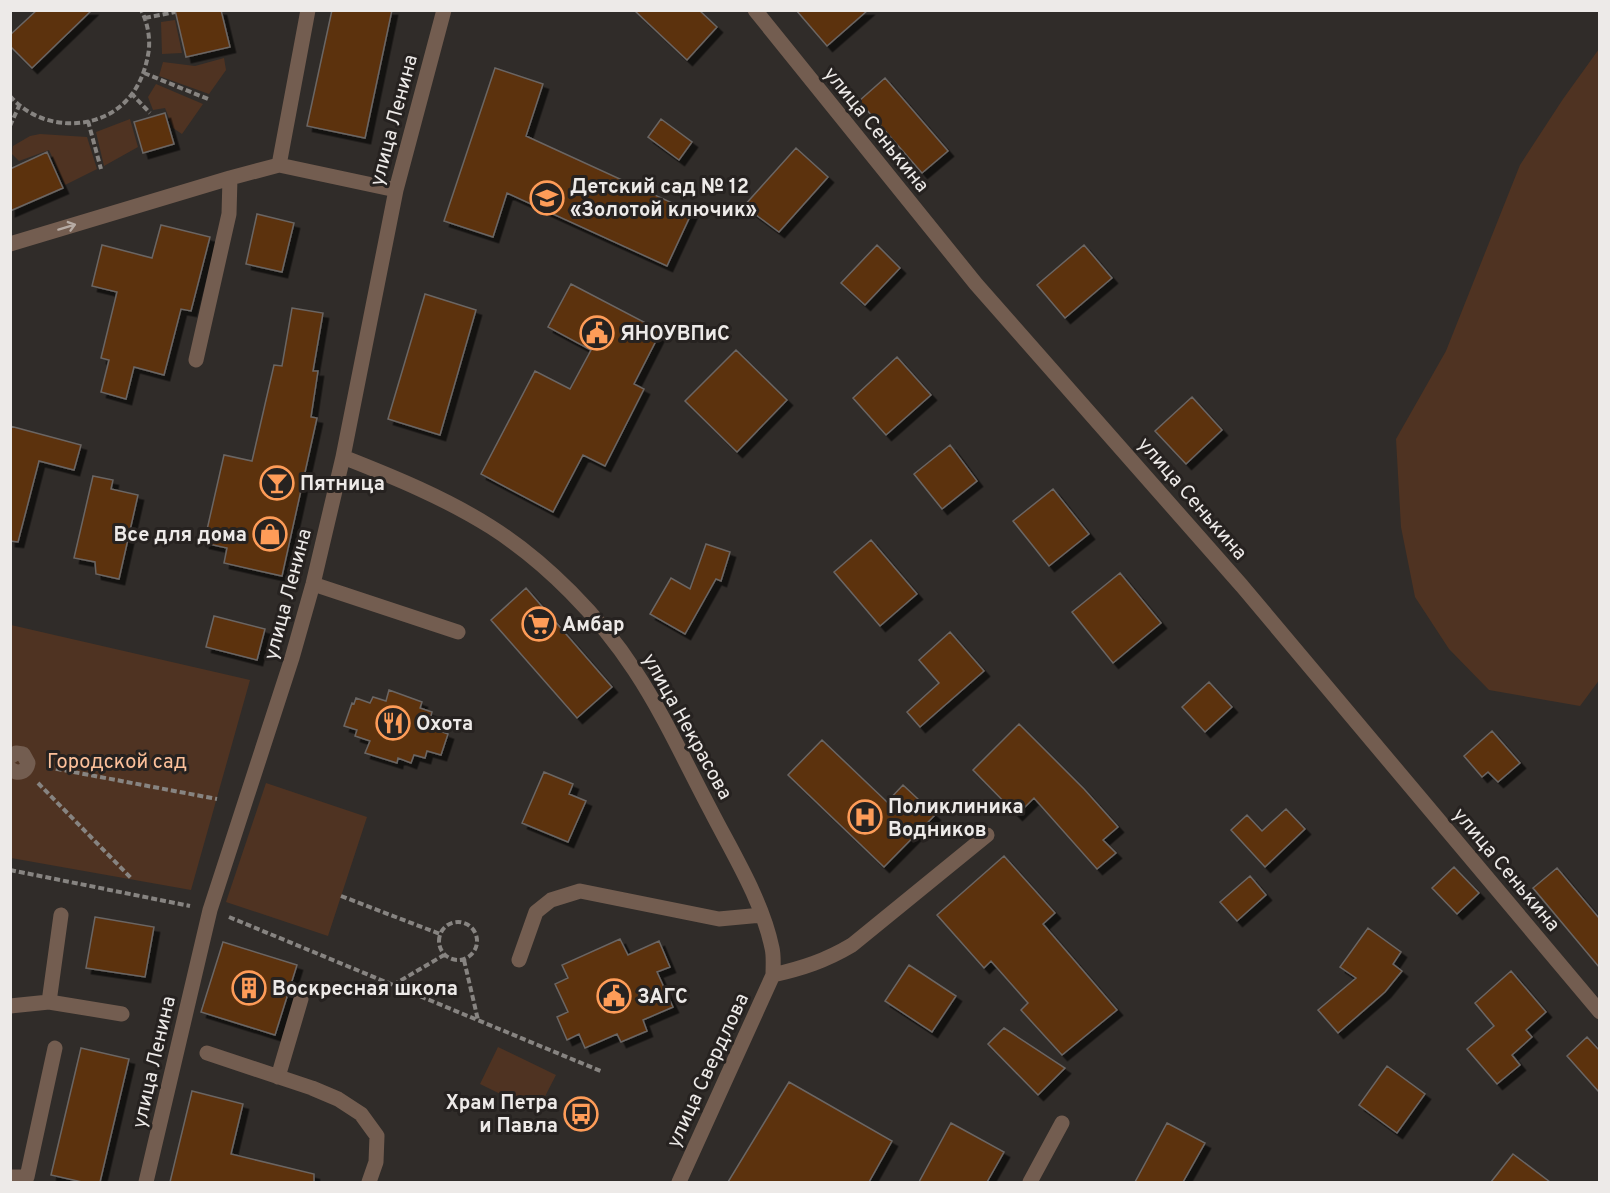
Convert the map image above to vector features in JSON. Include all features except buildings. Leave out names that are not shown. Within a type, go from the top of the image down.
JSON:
[{"type":"street","points":[[279,165],[308,10]]},
{"type":"street","name":"улица Ленина","points":[[146,1182],[210,910],[292,658],[313,584],[343,456],[396,190],[444,10]]},
{"type":"street","name":"улица Сенькина","points":[[755,10],[976,284],[1242,586],[1599,1012]]},
{"type":"street","points":[[10,244],[279,165],[396,190]]},
{"type":"street","points":[[196,360],[230,214],[230,178]]},
{"type":"street","name":"улица Некрасова","points":[[343,456],[406,483],[492,528],[533,558],[583,606],[634,669],[657,708],[762,915],[773,950],[773,975]]},
{"type":"street","points":[[313,584],[458,632]]},
{"type":"street","points":[[10,757],[16,753],[23,754],[21,767]]},
{"type":"street","points":[[773,975],[808,967],[852,945],[987,835]]},
{"type":"street","points":[[519,960],[536,912],[551,900],[580,891],[719,920],[762,915]]},
{"type":"street","points":[[49,1002],[61,915]]},
{"type":"street","name":"улица Свердлова","points":[[679,1182],[773,975]]},
{"type":"street","points":[[278,1077],[302,999]]},
{"type":"street","points":[[10,1006],[49,1002],[122,1014]]},
{"type":"street","points":[[10,1177],[27,1177],[55,1048]]},
{"type":"street","points":[[207,1053],[338,1099],[361,1114],[377,1136],[376,1162],[369,1182]]},
{"type":"street","points":[[1030,1182],[1062,1123]]},
{"type":"path","points":[[10,96],[19,106],[48,122],[76,124],[105,116],[127,100],[144,73],[150,45],[145,18],[141,10]]},
{"type":"path","points":[[145,18],[176,12]]},
{"type":"path","points":[[144,73],[208,99]]},
{"type":"path","points":[[131,93],[150,113]]},
{"type":"path","points":[[10,126],[19,106]]},
{"type":"path","points":[[88,121],[101,169]]},
{"type":"path","points":[[21,767],[217,799]]},
{"type":"path","points":[[21,767],[132,879]]},
{"type":"path","points":[[10,870],[210,910],[603,1072]]},
{"type":"path","points":[[341,896],[440,934]]},
{"type":"path","points":[[451,923],[466,923],[473,928],[478,938],[476,950],[471,956],[464,960],[453,960],[444,955],[439,946],[440,934],[445,927],[451,923]]},
{"type":"path","points":[[393,985],[444,955]]},
{"type":"path","points":[[464,960],[478,1020]]},
{"type":"green space","points":[[175,20],[182,53],[162,54],[161,22]]},
{"type":"green space","points":[[1599,49],[1600,679],[1580,706],[1489,690],[1449,649],[1415,597],[1401,527],[1396,439],[1446,351],[1520,165]]},
{"type":"green space","points":[[224,58],[226,70],[209,94],[159,76],[163,62],[195,66]]},
{"type":"green space","points":[[156,84],[203,104],[182,134],[173,128],[165,108],[153,110],[148,97]]},
{"type":"green space","points":[[130,119],[138,147],[104,166],[96,132]]},
{"type":"green space","points":[[40,134],[87,137],[97,169],[65,185],[49,150],[19,161],[12,154],[13,146],[30,136]]},
{"type":"green space","name":"Городской сад","points":[[11,625],[250,680],[191,890],[11,858]]},
{"type":"green space","points":[[266,783],[367,817],[328,936],[226,902]]},
{"type":"green space","points":[[498,1047],[556,1075],[537,1112],[480,1084]]},
{"type":"place","name":"Детский сад № 12 «Золотой ключик»","points":[[547,198]]},
{"type":"place","name":"ЯНОУВПиС","points":[[597,333]]},
{"type":"place","name":"Пятница","points":[[277,483]]},
{"type":"place","name":"Все для дома","points":[[270,534]]},
{"type":"place","name":"Амбар","points":[[539,624]]},
{"type":"place","name":"Охота","points":[[393,723]]},
{"type":"place","name":"Поликлиника Водников","points":[[865,817]]},
{"type":"place","name":"Воскресная школа","points":[[249,988]]},
{"type":"place","name":"ЗАГС","points":[[614,996]]},
{"type":"place","name":"Храм Петра и Павла","points":[[581,1114]]}]
